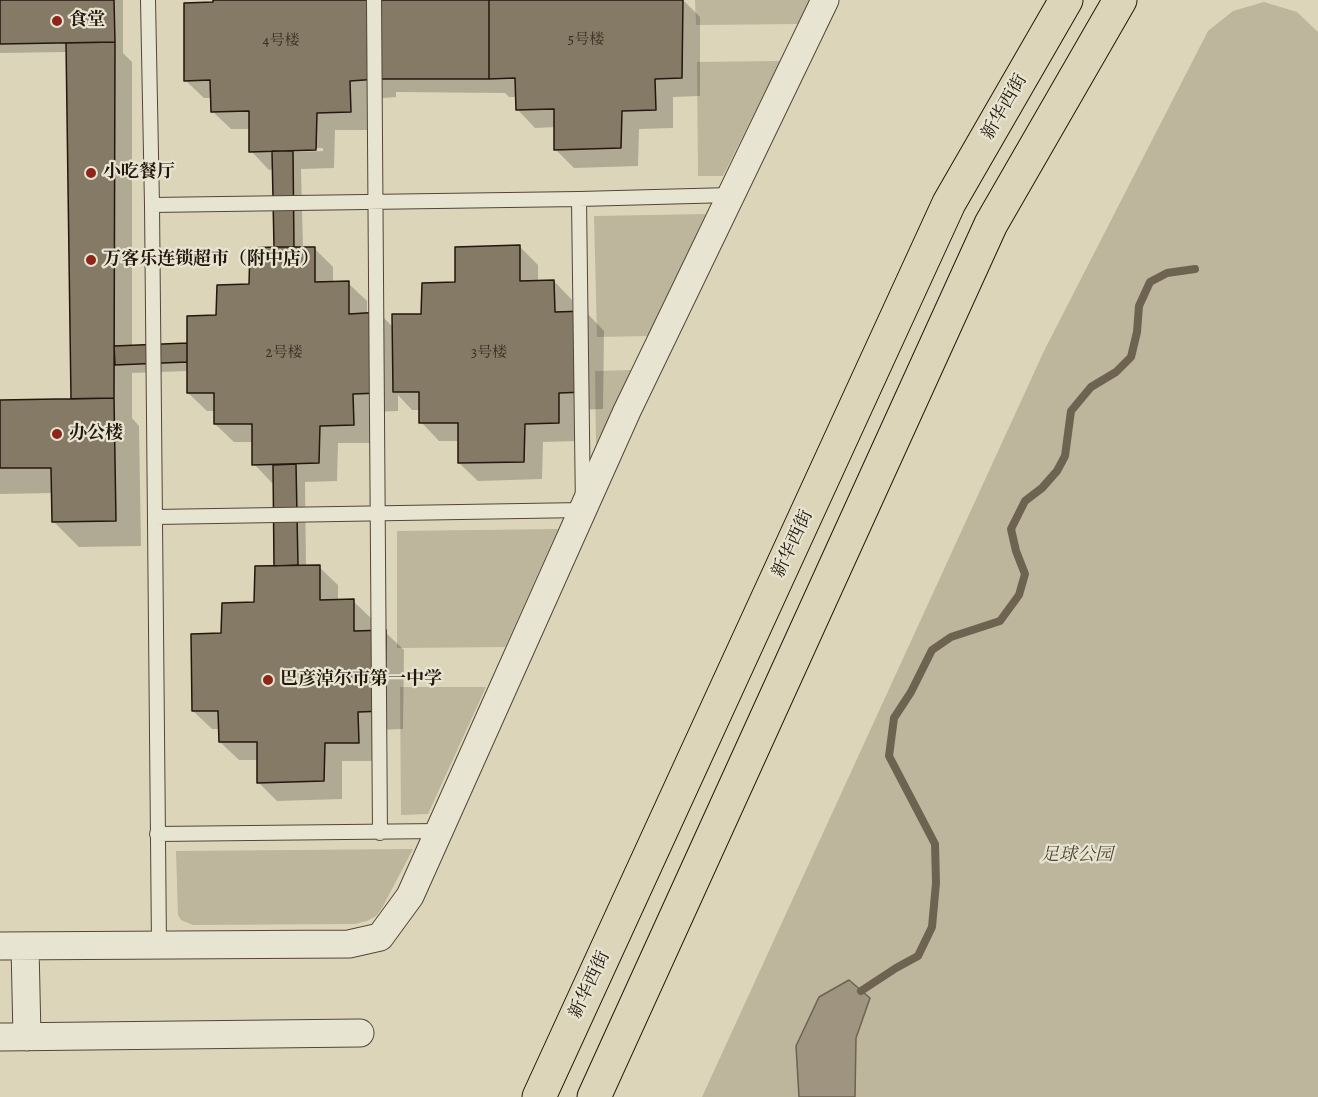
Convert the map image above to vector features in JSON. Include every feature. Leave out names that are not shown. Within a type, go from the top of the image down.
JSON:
[{"type":"main road","name":"新华西街","points":[[539,1097],[949,203],[1066,0]]},
{"type":"main road","points":[[594,1097],[991,224],[1120,0]]},
{"type":"street","points":[[27,1037],[12,946],[350,944],[380,938],[410,896],[627,411],[825,0]]},
{"type":"street","points":[[0,1037],[360,1033]]},
{"type":"lane","points":[[148,0],[159,945]]},
{"type":"lane","points":[[374,0],[380,833]]},
{"type":"lane","points":[[152,205],[731,195]]},
{"type":"lane","points":[[155,517],[583,510],[579,199]]},
{"type":"lane","points":[[157,834],[439,831]]},
{"type":"green space","points":[[695,0],[810,0],[798,24],[696,25]]},
{"type":"green space","name":"足球公园","points":[[1264,2],[1297,12],[1318,32],[1318,1097],[702,1097],[1044,351],[1208,31],[1233,11]]},
{"type":"green space","points":[[780,61],[723,176],[698,176],[697,62]]},
{"type":"green space","points":[[706,214],[648,336],[597,337],[594,216]]},
{"type":"green space","points":[[632,370],[596,445],[595,371]]},
{"type":"green space","points":[[558,529],[505,647],[397,648],[397,531]]},
{"type":"green space","points":[[400,687],[486,687],[428,814],[401,815]]},
{"type":"green space","points":[[413,849],[382,908],[376,916],[367,921],[355,924],[193,925],[181,920],[178,915],[176,851]]},
{"type":"shaded area","points":[[849,980],[870,998],[856,1038],[855,1097],[799,1097],[796,1046],[819,997]]},
{"type":"building","name":"食堂","points":[[0,0],[114,0],[115,42],[0,44]]},
{"type":"building","points":[[213,0],[378,0],[378,79],[350,81],[351,112],[317,113],[316,150],[249,152],[249,111],[211,112],[210,80],[184,81],[184,3],[213,2]]},
{"type":"building","points":[[378,0],[489,0],[489,79],[378,79]]},
{"type":"building","points":[[489,0],[683,0],[682,78],[655,79],[656,110],[622,111],[621,148],[554,150],[554,109],[516,110],[515,78],[489,79]]},
{"type":"building","points":[[115,42],[114,398],[71,399],[66,43]]},
{"type":"building","points":[[272,151],[293,151],[294,247],[274,247]]},
{"type":"building","points":[[520,245],[520,281],[554,280],[555,312],[586,311],[586,392],[559,393],[559,423],[525,424],[524,462],[458,463],[458,423],[419,423],[419,392],[393,392],[392,314],[421,314],[422,283],[455,282],[455,247]]},
{"type":"building","points":[[315,247],[315,282],[349,281],[349,314],[381,312],[380,393],[353,394],[354,425],[320,426],[319,463],[252,465],[252,424],[214,424],[214,393],[187,393],[187,316],[216,315],[217,285],[249,284],[250,248]]},
{"type":"building","points":[[187,343],[187,362],[115,365],[114,346]]},
{"type":"building","name":"办公楼","points":[[114,398],[116,521],[52,522],[51,468],[0,468],[0,400]]},
{"type":"building","points":[[296,464],[298,565],[274,566],[273,465]]},
{"type":"building","points":[[320,565],[320,600],[354,599],[354,631],[386,630],[385,711],[358,712],[359,743],[325,743],[324,781],[257,783],[257,742],[219,742],[218,711],[192,711],[191,634],[221,633],[222,603],[254,602],[255,566]]},
{"type":"waterway","points":[[861,991],[918,956],[932,927],[936,883],[935,844],[889,756],[894,718],[911,692],[932,650],[951,637],[1000,621],[1019,595],[1025,574],[1011,529],[1025,501],[1042,488],[1057,471],[1065,456],[1071,411],[1091,387],[1116,372],[1131,357],[1137,332],[1139,306],[1150,282],[1167,273],[1195,269]]},
{"type":"place","name":"食堂","points":[[57,21]]},
{"type":"place","name":"小吃餐厅","points":[[91,173]]},
{"type":"place","name":"万客乐连锁超市（附中店）","points":[[91,260]]},
{"type":"place","name":"办公楼","points":[[57,434]]},
{"type":"place","name":"巴彦淖尔市第一中学","points":[[268,680]]}]
